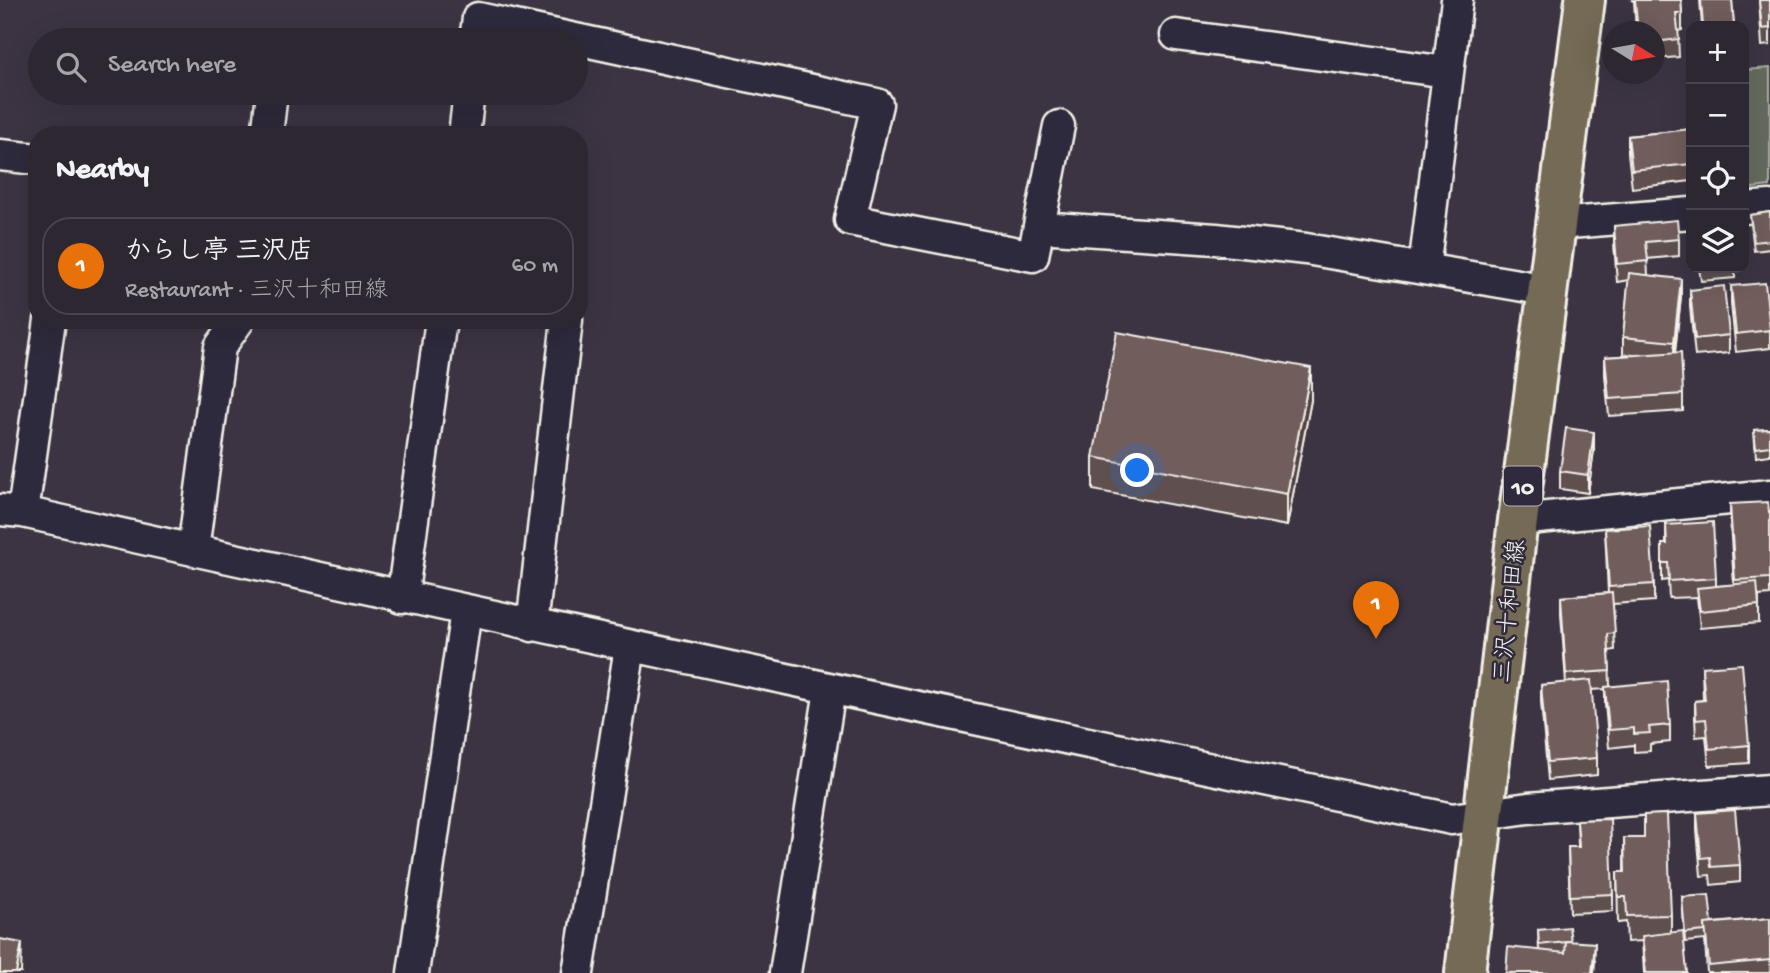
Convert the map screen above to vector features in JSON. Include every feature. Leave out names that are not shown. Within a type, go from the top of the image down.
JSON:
[{"type":"main road","name":"三沢十和田線","points":[[1465,973],[1518,520],[1585,0]]},
{"type":"street","points":[[1424,269],[1457,0]]},
{"type":"street","points":[[477,28],[478,19],[520,28]]},
{"type":"street","points":[[1176,35],[1447,72]]},
{"type":"street","points":[[588,42],[877,104],[850,220],[1033,256],[1059,125]]},
{"type":"street","points":[[268,126],[271,105]]},
{"type":"street","points":[[465,126],[468,105]]},
{"type":"street","points":[[0,155],[28,158]]},
{"type":"street","points":[[1749,208],[1770,206]]},
{"type":"street","points":[[1557,224],[1686,213]]},
{"type":"street","points":[[1039,228],[1216,239],[1306,249],[1547,290]]},
{"type":"street","points":[[48,329],[12,512],[830,690],[1452,819],[1528,808],[1770,790]]},
{"type":"street","points":[[193,550],[220,347],[233,329]]},
{"type":"street","points":[[402,598],[440,329]]},
{"type":"street","points":[[532,626],[566,329]]},
{"type":"street","points":[[1518,520],[1770,495]]},
{"type":"street","points":[[413,973],[466,611]]},
{"type":"street","points":[[578,973],[631,647]]},
{"type":"street","points":[[785,973],[830,690]]},
{"type":"green space","points":[[1770,68],[1770,186],[1749,188],[1749,84],[1749,70]]},
{"type":"building","points":[[1635,0],[1681,0],[1682,13],[1676,13],[1679,39],[1665,41],[1665,21],[1637,21]]},
{"type":"building","points":[[1701,0],[1732,0],[1734,21],[1703,21]]},
{"type":"building","points":[[1759,0],[1770,0],[1770,28],[1762,29]]},
{"type":"building","points":[[1686,130],[1686,165],[1632,170],[1628,136]]},
{"type":"building","points":[[1770,212],[1770,240],[1754,242],[1750,215]]},
{"type":"building","points":[[1677,220],[1679,239],[1646,242],[1648,261],[1617,264],[1614,226]]},
{"type":"building","points":[[1629,273],[1681,279],[1674,342],[1623,337]]},
{"type":"building","points":[[1765,283],[1770,330],[1736,334],[1731,286]]},
{"type":"building","points":[[1724,286],[1729,335],[1695,339],[1690,290]]},
{"type":"building","points":[[1117,332],[1311,368],[1287,494],[1093,457]]},
{"type":"building","points":[[1681,352],[1683,394],[1609,399],[1605,357]]},
{"type":"building","points":[[1566,428],[1594,432],[1588,475],[1560,471]]},
{"type":"building","points":[[1770,429],[1770,446],[1756,448],[1754,430]]},
{"type":"building","points":[[1768,502],[1770,578],[1735,580],[1730,504]]},
{"type":"building","points":[[1713,522],[1716,578],[1669,581],[1668,563],[1662,563],[1662,544],[1667,544],[1666,525]]},
{"type":"building","points":[[1650,526],[1654,584],[1609,587],[1605,529]]},
{"type":"building","points":[[1757,582],[1759,605],[1700,611],[1697,588]]},
{"type":"building","points":[[1612,593],[1615,633],[1608,634],[1610,671],[1566,674],[1561,597]]},
{"type":"building","points":[[1742,664],[1749,745],[1709,749],[1706,719],[1696,720],[1695,701],[1705,700],[1702,667]]},
{"type":"building","points":[[1591,680],[1597,758],[1548,762],[1541,685]]},
{"type":"building","points":[[1667,681],[1670,725],[1649,727],[1650,733],[1634,734],[1634,728],[1609,730],[1605,687]]},
{"type":"building","points":[[1735,810],[1740,865],[1711,867],[1710,857],[1701,858],[1697,813]]},
{"type":"building","points":[[1667,814],[1671,915],[1627,916],[1626,897],[1618,897],[1617,872],[1625,872],[1624,838],[1644,838],[1644,815]]},
{"type":"building","points":[[1610,819],[1613,894],[1570,896],[1568,847],[1579,847],[1577,820]]},
{"type":"building","points":[[1709,895],[1712,923],[1705,924],[1705,931],[1685,933],[1682,897]]},
{"type":"building","points":[[1770,918],[1770,960],[1709,966],[1705,924]]},
{"type":"building","points":[[1569,927],[1571,941],[1539,945],[1538,930]]},
{"type":"building","points":[[1683,931],[1687,973],[1646,973],[1642,936]]},
{"type":"building","points":[[0,939],[22,943],[16,973],[0,973]]},
{"type":"building","points":[[1566,941],[1595,943],[1592,973],[1506,973],[1508,947],[1565,953]]},
{"type":"place","name":"からし亭 三沢店","points":[[1376,639]]}]
